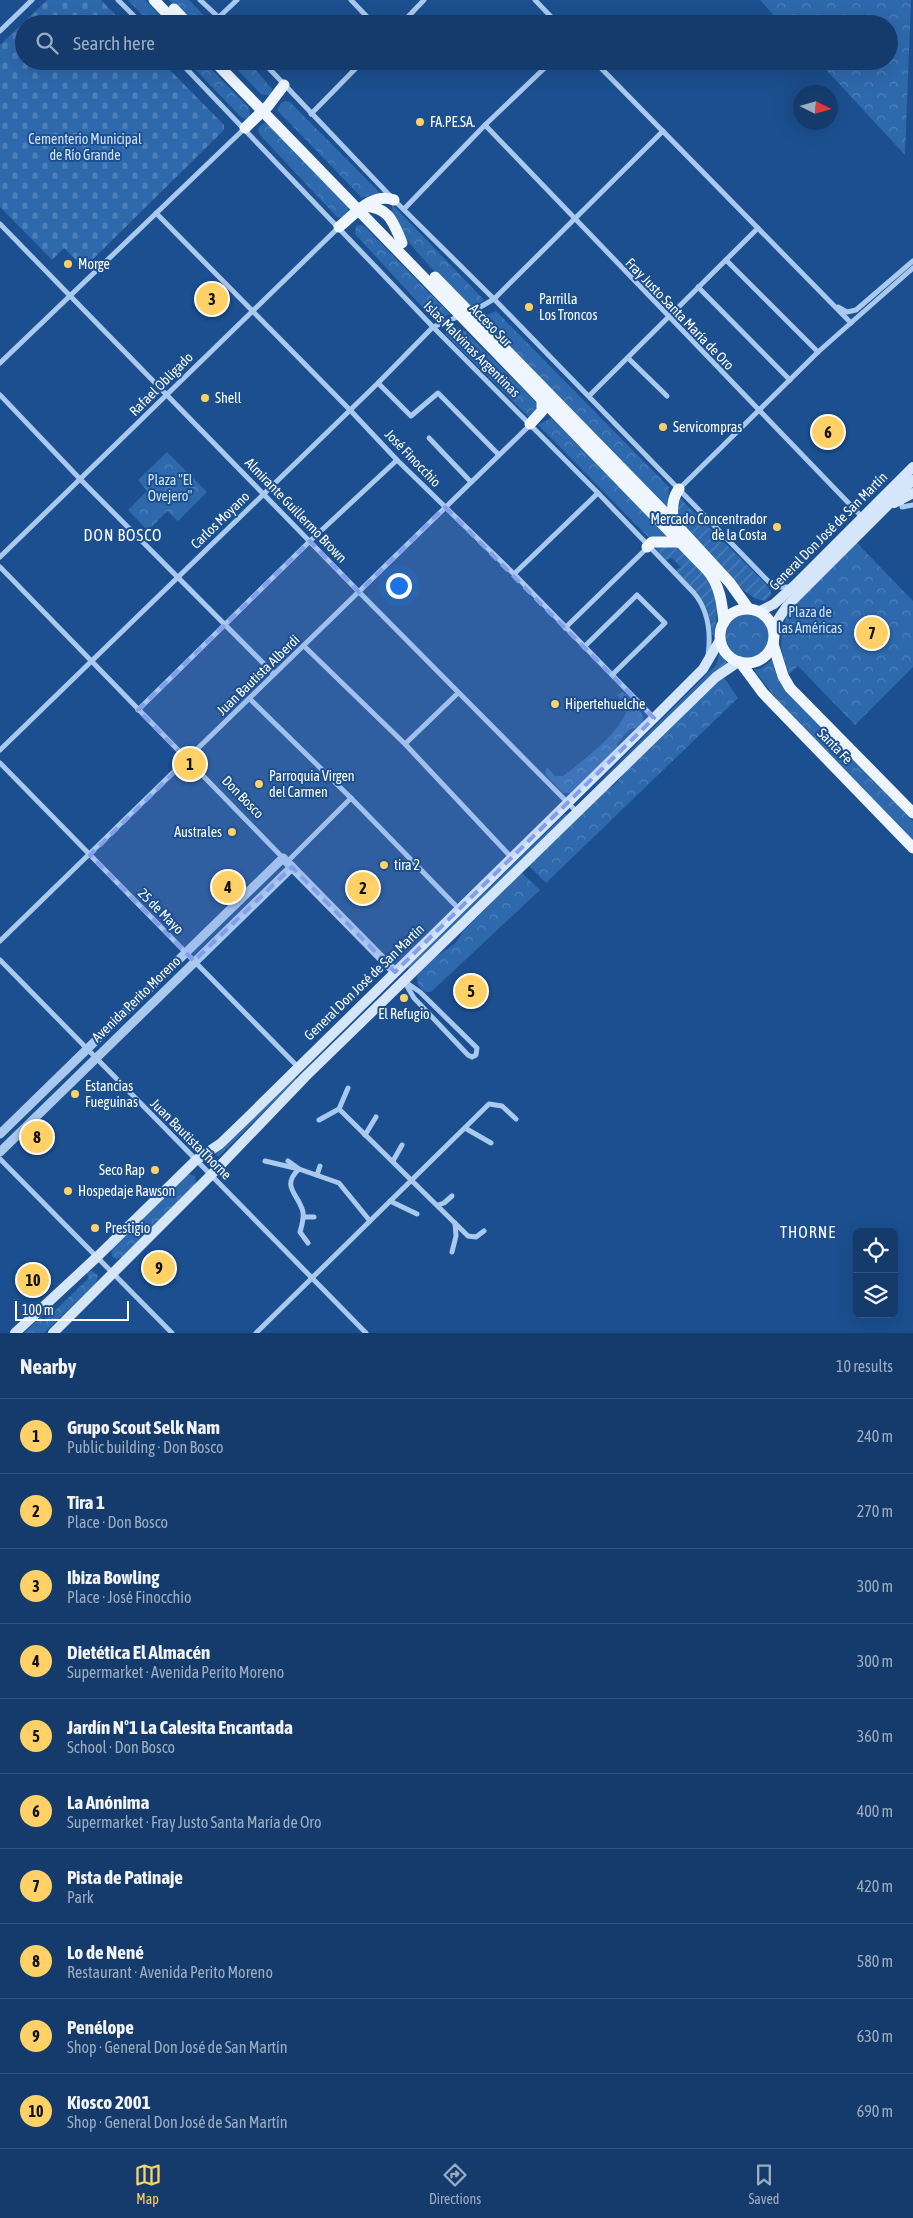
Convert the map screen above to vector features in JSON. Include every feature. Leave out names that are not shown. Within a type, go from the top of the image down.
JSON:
[{"type":"main road","points":[[154,0],[169,15]]},
{"type":"main road","points":[[165,0],[179,15]]},
{"type":"main road","name":"Acceso Sur","points":[[224,70],[266,109]]},
{"type":"main road","name":"Acceso Sur","points":[[232,70],[266,109],[362,208],[673,521],[730,583],[748,608]]},
{"type":"main road","points":[[245,128],[266,109],[284,85]]},
{"type":"main road","points":[[339,227],[362,208],[381,197],[394,200]]},
{"type":"main road","name":"Acceso Sur","points":[[362,208],[402,243],[542,398],[714,578],[721,600],[724,622]]},
{"type":"main road","points":[[530,424],[542,411],[542,398]]},
{"type":"main road","name":"General Don José de San Martín","points":[[760,611],[774,604],[795,585],[913,467]]},
{"type":"main road","name":"General Don José de San Martín","points":[[773,627],[787,606],[913,480]]},
{"type":"main road","points":[[673,521],[673,504],[675,494],[679,488]]},
{"type":"main road","points":[[883,510],[913,493]]},
{"type":"main road","points":[[647,547],[652,542],[680,542]]},
{"type":"main road","points":[[748,608],[760,611],[770,620],[773,627],[773,644],[770,652],[756,662],[739,662],[727,654],[720,640],[724,622],[734,612],[748,608]]},
{"type":"main road","name":"General Don José de San Martín","points":[[15,1333],[98,1256],[196,1160],[220,1144],[654,718],[703,669],[720,640]]},
{"type":"main road","name":"Santa Fe","points":[[773,644],[783,676],[790,688],[913,813]]},
{"type":"main road","name":"General Don José de San Martín","points":[[53,1333],[211,1175],[306,1076],[576,811],[716,677],[739,662]]},
{"type":"main road","name":"Santa Fe","points":[[739,662],[763,693],[913,848]]},
{"type":"street","points":[[17,15],[32,0]]},
{"type":"street","points":[[118,0],[133,15]]},
{"type":"street","points":[[200,0],[217,15]]},
{"type":"street","points":[[221,15],[237,0]]},
{"type":"street","points":[[351,0],[365,15]]},
{"type":"street","points":[[409,15],[424,0]]},
{"type":"street","points":[[534,0],[549,15]]},
{"type":"street","points":[[0,31],[15,16]]},
{"type":"street","name":"Islas Malvinas Argentinas","points":[[188,70],[433,327],[598,493],[700,601],[706,616],[709,634],[707,661],[703,669]]},
{"type":"street","points":[[270,70],[394,200],[494,299],[768,581],[778,587],[795,585]]},
{"type":"street","points":[[311,114],[354,70]]},
{"type":"street","points":[[404,208],[485,125],[543,70]]},
{"type":"street","points":[[603,70],[851,323]]},
{"type":"street","name":"Fray Justo Santa María de Oro","points":[[485,125],[667,317],[862,517]]},
{"type":"street","points":[[0,364],[69,295],[245,128]]},
{"type":"street","name":"Carlos Moyano","points":[[0,750],[177,576],[378,383],[433,327],[466,314],[494,299],[663,131]]},
{"type":"street","name":"José Finocchio","points":[[156,213],[397,460],[514,574],[654,718]]},
{"type":"street","name":"Almirante Guillermo Brown","points":[[0,224],[264,493],[358,592],[576,811]]},
{"type":"street","name":"Rafael Obligado","points":[[0,557],[339,227]]},
{"type":"street","points":[[589,396],[758,228]]},
{"type":"street","points":[[726,260],[818,352]]},
{"type":"street","points":[[832,303],[847,312],[856,310],[913,261]]},
{"type":"street","points":[[679,488],[818,352],[913,268]]},
{"type":"street","points":[[698,287],[790,380]]},
{"type":"street","points":[[628,358],[667,396]]},
{"type":"street","points":[[378,383],[411,416],[438,393],[499,454]]},
{"type":"street","points":[[0,396],[274,674]]},
{"type":"street","name":"Juan Bautista Alberdi","points":[[0,941],[530,424]]},
{"type":"street","points":[[429,438],[471,482]]},
{"type":"street","points":[[138,710],[310,541],[397,460]]},
{"type":"street","points":[[514,574],[598,493]]},
{"type":"street","points":[[900,500],[902,507],[913,505]]},
{"type":"street","points":[[565,628],[647,547]]},
{"type":"street","name":"Don Bosco","points":[[0,567],[395,972],[420,992],[476,1048],[476,1055],[468,1055],[414,998],[404,981]]},
{"type":"street","points":[[584,646],[637,594],[665,623],[612,675]]},
{"type":"street","points":[[304,646],[405,744],[511,857]]},
{"type":"street","points":[[405,744],[458,692]]},
{"type":"street","points":[[250,699],[351,798],[459,909]]},
{"type":"street","name":"25 de Mayo","points":[[0,764],[306,1076]]},
{"type":"street","name":"Avenida Perito Moreno","points":[[0,1152],[194,961],[287,862],[351,798]]},
{"type":"street","name":"Avenida Perito Moreno","points":[[0,1134],[88,1050],[186,952],[287,862]]},
{"type":"street","name":"Juan Bautista Thorne","points":[[0,960],[366,1333]]},
{"type":"street","points":[[319,1120],[339,1109],[348,1088]]},
{"type":"street","points":[[256,1333],[489,1104],[496,1103],[502,1106],[516,1119]]},
{"type":"street","points":[[339,1109],[454,1222],[472,1237],[476,1237],[484,1231]]},
{"type":"street","points":[[365,1135],[376,1117]]},
{"type":"street","points":[[465,1128],[491,1143]]},
{"type":"street","points":[[393,1161],[402,1145]]},
{"type":"street","points":[[0,1160],[98,1256],[172,1333]]},
{"type":"street","points":[[265,1161],[299,1169],[338,1182],[349,1189],[370,1221]]},
{"type":"street","points":[[288,1161],[299,1169]]},
{"type":"street","points":[[317,1175],[320,1166]]},
{"type":"street","points":[[299,1169],[294,1174],[291,1190],[300,1202],[304,1217],[300,1232],[308,1243]]},
{"type":"street","points":[[438,1205],[444,1203],[452,1196]]},
{"type":"street","points":[[390,1201],[416,1214]]},
{"type":"street","points":[[304,1217],[314,1217]]},
{"type":"street","points":[[452,1252],[456,1236],[454,1222]]},
{"type":"highlighted area","points":[[445,507],[654,718],[395,972],[292,867],[194,961],[90,855],[187,760],[138,710],[310,541],[359,592]]},
{"type":"green space","name":"Cementerio Municipal de Río Grande","points":[[47,0],[101,0],[115,15],[31,15]]},
{"type":"green space","points":[[128,0],[145,0],[159,15],[142,15]]},
{"type":"green space","points":[[169,0],[189,0],[203,15],[183,15]]},
{"type":"green space","points":[[760,0],[911,0],[905,155],[826,70],[898,70],[898,15],[774,15]]},
{"type":"green space","name":"Cementerio Municipal de Río Grande","points":[[15,31],[15,70],[170,70],[224,125],[224,130],[84,268],[64,248],[52,260],[0,207],[0,45]]},
{"type":"green space","points":[[196,70],[213,70],[249,108],[250,116],[245,119]]},
{"type":"green space","points":[[238,70],[256,70],[272,89],[271,96],[261,94]]},
{"type":"green space","points":[[285,101],[290,102],[381,194],[362,198],[277,110],[281,103]]},
{"type":"green space","points":[[265,123],[348,207],[349,212],[342,218],[337,217],[260,135],[258,129]]},
{"type":"green space","points":[[392,204],[484,300],[471,308],[436,273],[410,244],[400,229],[394,216]]},
{"type":"green space","points":[[361,225],[450,314],[436,322],[355,234],[356,226]]},
{"type":"green space","points":[[496,311],[669,487],[667,510],[480,318]]},
{"type":"green space","points":[[457,327],[463,329],[538,404],[538,408],[529,417],[445,334]]},
{"type":"green space","points":[[551,418],[669,536],[650,539],[538,425]]},
{"type":"green space","name":"Plaza \"El Ovejero\"","points":[[167,452],[207,492],[178,521],[167,511],[148,531],[128,510],[147,491],[138,480]]},
{"type":"green space","points":[[678,496],[764,582],[771,591],[771,595],[765,601],[756,599],[743,590],[676,518]]},
{"type":"green space","name":"Plaza de las Américas","points":[[856,542],[913,601],[913,667],[855,725],[798,666],[788,675],[781,647],[782,631],[792,605]]},
{"type":"green space","points":[[654,546],[678,546],[704,575],[710,584],[717,606],[714,635],[712,635],[709,614],[701,598],[675,570],[681,567],[672,558],[666,560]]},
{"type":"green space","points":[[744,614],[752,614],[764,620],[770,636],[764,652],[752,658],[744,658],[732,652],[726,640],[726,632],[732,620]]},
{"type":"green space","points":[[720,653],[728,664],[714,672],[581,800],[716,665]]},
{"type":"green space","points":[[773,659],[785,690],[913,821],[913,840],[779,702],[754,670],[762,668]]},
{"type":"green space","points":[[723,676],[738,698],[546,883],[529,866],[600,793],[615,784],[621,778],[624,770]]},
{"type":"green space","points":[[623,692],[639,709],[642,714],[642,723],[627,732],[617,744],[618,747],[570,793],[563,793],[545,774],[547,767],[555,776],[563,776],[601,744],[625,715],[627,706],[617,695]]},
{"type":"green space","points":[[565,814],[568,815],[409,969],[408,967]]},
{"type":"green space","points":[[522,873],[540,890],[431,992],[425,992],[418,985],[417,976],[434,958],[455,943],[462,932]]},
{"type":"green space","points":[[294,1077],[296,1079],[217,1156],[216,1154]]},
{"type":"green space","points":[[188,1174],[195,1176],[196,1184],[122,1257],[117,1259],[112,1257],[111,1249]]},
{"type":"green space","points":[[92,1271],[98,1275],[96,1283],[44,1333],[24,1333],[41,1317],[43,1322],[88,1279],[87,1272]]},
{"type":"place","name":"FA.PE.SA.","points":[[420,122]]},
{"type":"place","name":"Morge","points":[[68,264]]},
{"type":"place","name":"Ibiza Bowling","points":[[212,299]]},
{"type":"place","name":"Parrilla Los Troncos","points":[[529,307]]},
{"type":"place","name":"Shell","points":[[205,398]]},
{"type":"place","name":"Servicompras","points":[[663,427]]},
{"type":"place","name":"La Anónima","points":[[828,432]]},
{"type":"place","name":"Mercado Concentrador de la Costa","points":[[777,527]]},
{"type":"place","name":"Pista de Patinaje","points":[[872,633]]},
{"type":"place","name":"Hipertehuelche","points":[[555,704]]},
{"type":"place","name":"Grupo Scout Selk Nam","points":[[190,764]]},
{"type":"place","name":"Parroquia Virgen del Carmen","points":[[259,784]]},
{"type":"place","name":"Australes","points":[[232,832]]},
{"type":"place","name":"tira 2","points":[[384,865]]},
{"type":"place","name":"Dietética El Almacén","points":[[228,887]]},
{"type":"place","name":"Tira 1","points":[[363,888]]},
{"type":"place","name":"Jardín Nº1 La Calesita Encantada","points":[[471,991]]},
{"type":"place","name":"El Refugio","points":[[404,998]]},
{"type":"place","name":"Estancias Fueguinas","points":[[75,1094]]},
{"type":"place","name":"Lo de Nené","points":[[37,1137]]},
{"type":"place","name":"Seco Rap","points":[[155,1170]]},
{"type":"place","name":"Hospedaje Rawson","points":[[68,1191]]},
{"type":"place","name":"Prestigio","points":[[95,1228]]},
{"type":"place","name":"Penélope","points":[[159,1268]]},
{"type":"place","name":"Kiosco 2001","points":[[33,1280]]},
{"type":"district","name":"DON BOSCO","points":[[123,535]]},
{"type":"district","name":"THORNE","points":[[808,1232]]}]
